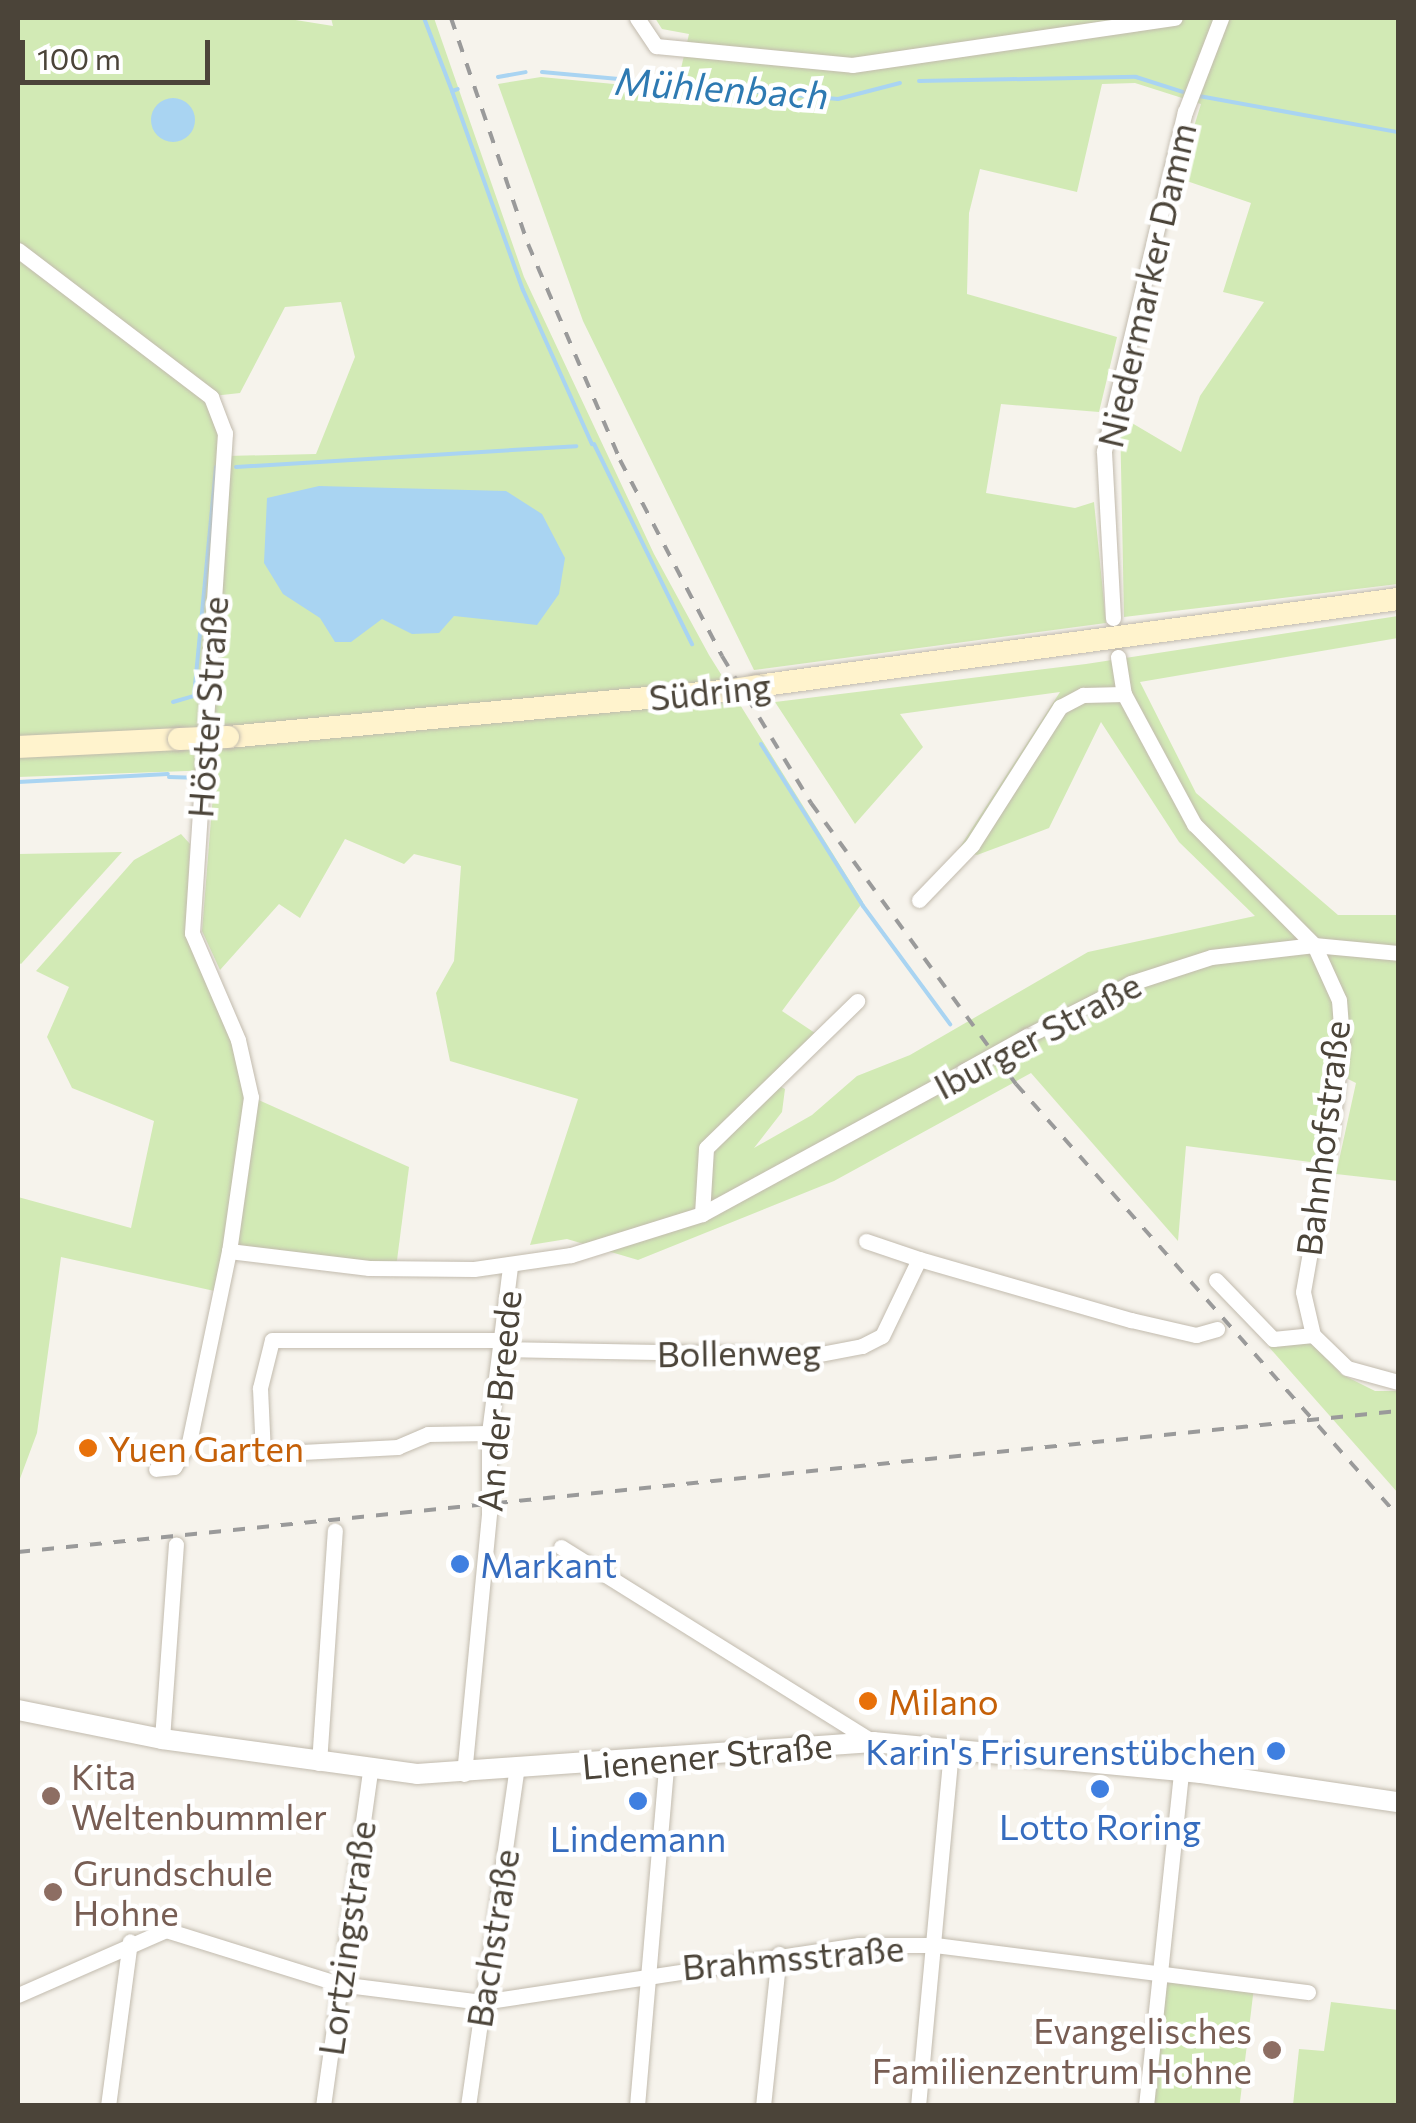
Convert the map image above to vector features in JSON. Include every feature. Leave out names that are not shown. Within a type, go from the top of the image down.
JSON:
[{"type":"main road","name":"Südring","points":[[18,748],[228,737],[733,690],[1398,599]]},
{"type":"street","points":[[637,18],[656,46],[852,64],[1175,18]]},
{"type":"street","name":"Niedermarker Damm","points":[[1113,618],[1104,451],[1185,112],[1221,18]]},
{"type":"street","name":"Höster Straße","points":[[18,250],[211,397],[225,433],[192,934],[238,1040],[251,1097],[230,1251]]},
{"type":"street","points":[[1118,656],[1124,694],[1194,824],[1314,945]]},
{"type":"street","points":[[919,900],[972,845],[1060,708],[1082,695],[1124,694]]},
{"type":"street","name":"Iburger Straße","points":[[230,1251],[369,1268],[510,1266],[620,1243],[702,1214],[1027,1036],[1170,968],[1314,945],[1398,953]]},
{"type":"street","name":"Bahnhofstraße","points":[[1313,1336],[1303,1292],[1342,1040],[1339,1000],[1314,945]]},
{"type":"street","points":[[702,1214],[706,1148],[857,1001]]},
{"type":"street","points":[[866,1242],[1131,1320],[1196,1335],[1217,1329]]},
{"type":"street","points":[[156,1469],[174,1468],[189,1442],[230,1251]]},
{"type":"street","name":"Bollenweg","points":[[490,1433],[428,1434],[398,1447],[263,1454],[260,1388],[272,1340],[814,1355],[862,1346],[882,1336],[919,1259]]},
{"type":"street","name":"An der Breede","points":[[464,1774],[490,1503],[490,1433],[510,1266]]},
{"type":"street","points":[[1216,1280],[1273,1340],[1313,1336],[1347,1368],[1398,1382]]},
{"type":"street","points":[[319,1763],[336,1531]]},
{"type":"street","points":[[162,1740],[176,1545]]},
{"type":"street","points":[[561,1546],[872,1742]]},
{"type":"street","name":"Lienener Straße","points":[[18,1710],[162,1740],[370,1770],[464,1774],[872,1742],[1182,1772],[1398,1802]]},
{"type":"street","points":[[918,2106],[952,1748]]},
{"type":"street","points":[[637,2106],[668,1757]]},
{"type":"street","name":"Lortzingstraße","points":[[322,2106],[370,1770]]},
{"type":"street","name":"Bachstraße","points":[[468,2106],[516,1771]]},
{"type":"street","points":[[1146,2106],[1182,1772]]},
{"type":"street","name":"Brahmsstraße","points":[[18,1995],[130,1941],[166,1930],[340,1984],[482,2002],[780,1954],[934,1945],[1308,1992]]},
{"type":"street","points":[[108,2106],[130,1941]]},
{"type":"street","points":[[762,2106],[780,1954]]},
{"type":"green space","points":[[18,18],[283,18],[333,26],[331,18],[434,18],[524,277],[654,554],[709,655],[863,902],[782,1011],[815,1033],[769,1080],[785,1089],[782,1112],[754,1148],[812,1115],[857,1076],[910,1055],[1088,952],[1255,916],[1179,842],[1101,722],[1049,828],[977,855],[958,850],[1060,692],[900,714],[923,747],[855,824],[775,702],[1086,664],[1398,616],[1398,638],[1140,682],[1196,793],[1338,915],[1398,915],[1398,1181],[1336,1174],[1356,1083],[1330,1070],[1318,1163],[1186,1146],[1178,1241],[1031,1073],[834,1181],[638,1260],[567,1239],[530,1245],[578,1099],[450,1061],[436,993],[454,961],[461,866],[414,854],[404,864],[345,839],[300,918],[279,904],[220,970],[202,931],[215,770],[18,777],[18,260],[205,400],[226,456],[316,454],[355,357],[341,302],[285,307],[240,393],[213,396],[18,241]]},
{"type":"green space","points":[[655,18],[1398,18],[1398,584],[1124,617],[1120,416],[1181,452],[1200,396],[1264,302],[1223,292],[1251,203],[1178,178],[1201,104],[1135,83],[1102,84],[1077,192],[980,169],[969,213],[967,294],[1117,337],[1099,412],[1001,404],[986,493],[1075,508],[1094,502],[1106,623],[754,670],[583,321],[498,84],[541,77],[676,90],[689,34],[662,29]]},
{"type":"green space","points":[[181,834],[190,844],[186,934],[233,1043],[246,1099],[219,1292],[61,1257],[37,1433],[18,1484],[18,1197],[131,1228],[154,1121],[72,1088],[47,1037],[69,987],[36,971],[134,860]]},
{"type":"green space","points":[[122,852],[21,964],[18,962],[18,854]]},
{"type":"green space","points":[[252,1097],[409,1167],[396,1268],[232,1248]]},
{"type":"green space","points":[[1302,1329],[1341,1374],[1375,1391],[1398,1391],[1398,1493],[1269,1347]]},
{"type":"green space","points":[[1165,1982],[1253,1993],[1239,2106],[1150,2106]]},
{"type":"green space","points":[[1331,2002],[1398,2010],[1398,2105],[1293,2105],[1299,2049],[1324,2051]]},
{"type":"water","points":[[173,98],[189,104],[195,120],[189,136],[173,142],[157,136],[151,120],[157,104]]},
{"type":"water","points":[[319,486],[506,491],[542,514],[565,558],[559,594],[537,625],[454,616],[439,633],[412,634],[382,619],[351,642],[335,642],[320,618],[283,594],[264,563],[267,498]]},
{"type":"waterway","name":"Mühlenbach","points":[[424,18],[452,91],[458,89]]},
{"type":"waterway","name":"Mühlenbach","points":[[498,77],[526,72]]},
{"type":"waterway","name":"Mühlenbach","points":[[542,72],[838,99],[900,83]]},
{"type":"waterway","name":"Mühlenbach","points":[[919,81],[1136,77],[1183,92]]},
{"type":"waterway","points":[[452,91],[523,290],[592,444]]},
{"type":"waterway","name":"Mühlenbach","points":[[1199,96],[1398,132]]},
{"type":"waterway","points":[[594,444],[692,644]]},
{"type":"waterway","points":[[236,467],[576,446]]},
{"type":"waterway","points":[[173,702],[194,696],[216,467]]},
{"type":"waterway","points":[[761,744],[863,906],[950,1024]]},
{"type":"waterway","points":[[18,782],[168,774]]},
{"type":"waterway","points":[[169,777],[194,778]]},
{"type":"railway","points":[[451,18],[528,244],[620,460],[722,656],[811,803],[1016,1084],[1398,1516]]},
{"type":"railway","points":[[18,1552],[1398,1411]]},
{"type":"place","name":"Yuen Garten","points":[[88,1448]]},
{"type":"place","name":"Markant","points":[[460,1564]]},
{"type":"place","name":"Milano","points":[[868,1701]]},
{"type":"place","name":"Karin's Frisurenstübchen","points":[[1276,1751]]},
{"type":"place","name":"Lotto Roring","points":[[1100,1789]]},
{"type":"place","name":"Kita Weltenbummler","points":[[51,1796]]},
{"type":"place","name":"Lindemann","points":[[638,1801]]},
{"type":"place","name":"Grundschule Hohne","points":[[53,1892]]},
{"type":"place","name":"Evangelisches Familienzentrum Hohne","points":[[1272,2050]]}]
